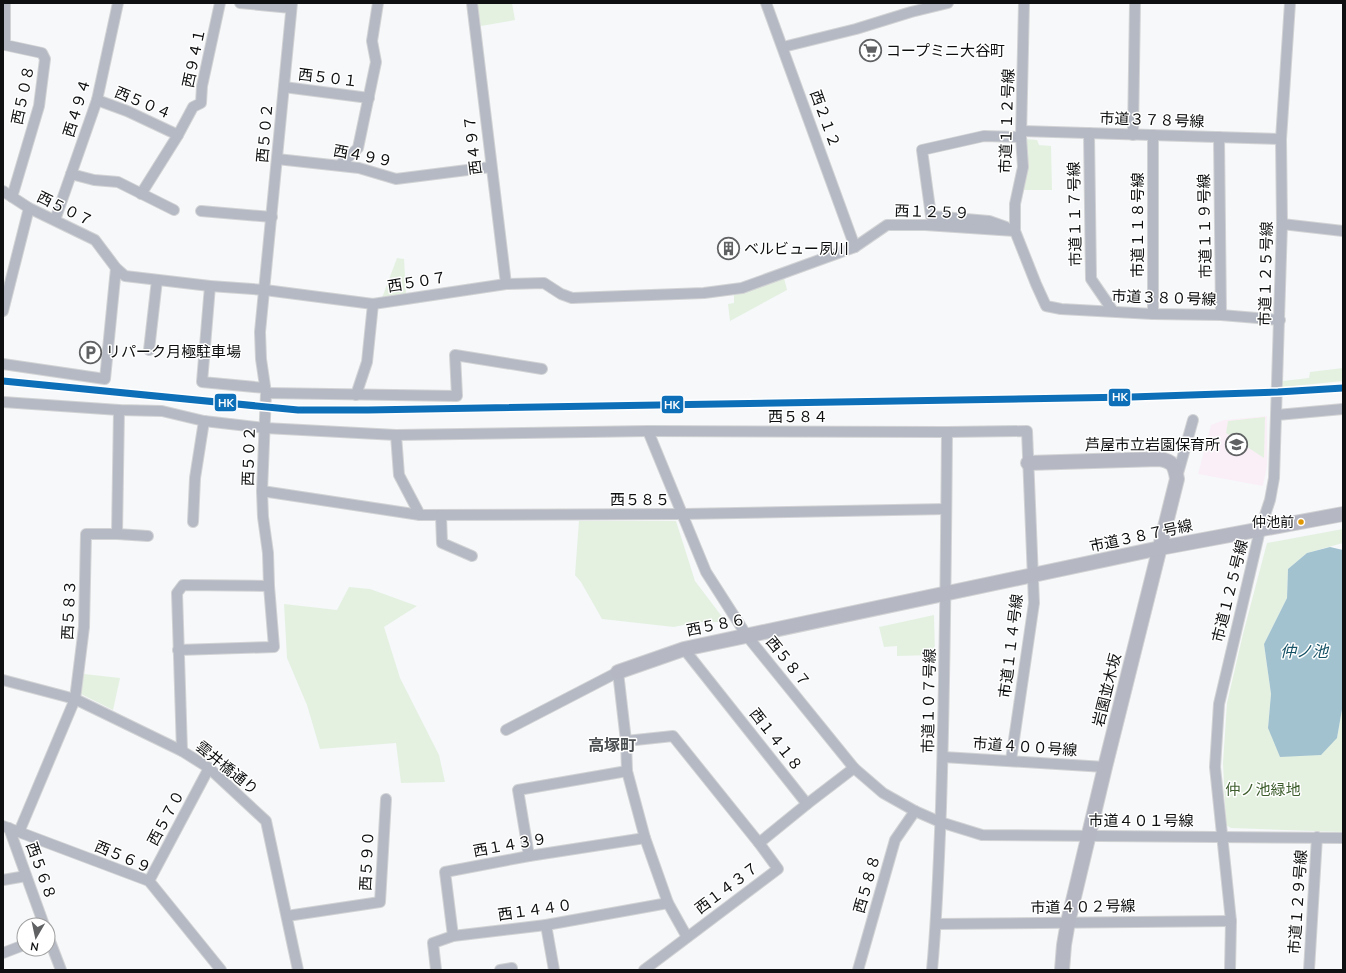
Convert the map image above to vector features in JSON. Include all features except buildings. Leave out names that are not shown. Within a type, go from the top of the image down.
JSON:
[{"type":"street","name":"西５０８","points":[[5,3],[6,45],[42,53],[45,59],[39,106],[12,197]]},
{"type":"street","name":"西４９４","points":[[56,220],[97,100],[118,3]]},
{"type":"street","name":"西９４１","points":[[178,135],[192,107],[200,103],[202,86],[220,3]]},
{"type":"street","points":[[240,3],[292,6]]},
{"type":"street","points":[[340,165],[358,148],[376,62],[372,41],[378,3]]},
{"type":"street","name":"西４９７","points":[[472,3],[506,284]]},
{"type":"street","name":"西２１２","points":[[766,3],[855,247]]},
{"type":"street","points":[[783,47],[856,29],[948,3]]},
{"type":"street","name":"市道１１２号線","points":[[1024,3],[1021,134],[1023,167],[1015,204],[1015,231],[1046,306]]},
{"type":"street","points":[[1134,135],[1136,3]]},
{"type":"street","name":"市道１２５号線","points":[[1230,970],[1231,921],[1215,767],[1219,704],[1260,530],[1270,500],[1274,478],[1282,224],[1281,139],[1290,3]]},
{"type":"street","name":"西５０２","points":[[178,650],[274,647],[268,553],[263,517],[262,462],[265,428],[265,390],[261,359],[260,332],[292,6]]},
{"type":"street","name":"西５０１","points":[[284,87],[369,98]]},
{"type":"street","name":"西５０４","points":[[97,100],[127,111],[178,135],[141,194]]},
{"type":"street","name":"市道３７８号線","points":[[1015,231],[989,221],[931,216],[922,150],[984,136],[1021,134],[1089,133],[1281,139]]},
{"type":"street","name":"市道１１７号線","points":[[1089,133],[1090,279],[1113,311]]},
{"type":"street","name":"市道１１８号線","points":[[1153,135],[1153,314]]},
{"type":"street","name":"市道１１９号線","points":[[1219,137],[1221,315]]},
{"type":"street","name":"西４９９","points":[[277,160],[340,165],[359,168],[396,178],[491,167]]},
{"type":"street","points":[[71,174],[94,180],[118,182],[174,210]]},
{"type":"street","name":"西５０７","points":[[3,191],[29,208],[96,240],[116,268],[126,276],[210,286],[265,290],[373,304],[506,284],[544,283],[561,294],[572,298],[704,293],[742,288],[855,247]]},
{"type":"street","points":[[4,305],[29,208]]},
{"type":"street","points":[[201,211],[272,217]]},
{"type":"street","points":[[1282,224],[1343,230]]},
{"type":"street","name":"西１２５９","points":[[855,247],[886,225],[925,225],[1015,231]]},
{"type":"street","points":[[3,364],[105,379],[116,268]]},
{"type":"street","points":[[149,350],[157,280]]},
{"type":"street","points":[[210,286],[202,382],[265,390],[457,396],[455,355],[542,369]]},
{"type":"street","points":[[356,394],[367,362],[373,304]]},
{"type":"street","name":"市道３８０号線","points":[[1046,306],[1061,309],[1153,314],[1221,315],[1280,320]]},
{"type":"street","name":"西５８４","points":[[3,402],[119,410],[162,411],[204,421],[265,428],[396,435],[648,431],[947,432],[1027,430],[1028,463]]},
{"type":"street","points":[[1277,415],[1343,409]]},
{"type":"street","points":[[119,410],[117,534],[148,536]]},
{"type":"street","name":"岩園並木坂","points":[[1062,970],[1068,922],[1088,836],[1193,420]]},
{"type":"street","points":[[193,522],[195,478],[204,421]]},
{"type":"street","name":"西５８７","points":[[648,431],[706,572],[747,636],[854,768],[883,793],[940,822]]},
{"type":"street","name":"市道１０７号線","points":[[932,970],[936,924],[943,757],[947,432]]},
{"type":"street","points":[[396,435],[399,475],[420,515]]},
{"type":"street","points":[[1028,463],[1159,459],[1168,460],[1175,467],[1177,479]]},
{"type":"street","name":"市道１１４号線","points":[[1011,760],[1034,603],[1028,463]]},
{"type":"street","name":"西５８５","points":[[262,491],[420,515],[683,514],[946,509]]},
{"type":"street","name":"市道３８７号線","points":[[946,593],[1033,576],[1160,548],[1343,514]]},
{"type":"street","points":[[441,515],[442,543],[472,556]]},
{"type":"street","name":"西５８３","points":[[19,832],[75,699],[84,627],[86,534],[117,534]]},
{"type":"street","points":[[182,751],[177,593],[183,585],[269,586]]},
{"type":"street","name":"西５８６","points":[[506,730],[618,672],[684,649],[946,593]]},
{"type":"street","name":"西１４１８","points":[[684,649],[807,804]]},
{"type":"street","name":"西１４３７","points":[[618,672],[626,741],[627,771],[645,838],[668,903],[687,936],[778,869],[759,843],[672,736],[626,741]]},
{"type":"street","name":"雲井橋通り","points":[[3,680],[75,699],[182,751],[209,768],[266,821],[298,970]]},
{"type":"street","name":"市道４００号線","points":[[943,757],[1105,767]]},
{"type":"street","name":"西５７０","points":[[149,882],[209,768]]},
{"type":"street","points":[[759,843],[854,768]]},
{"type":"street","points":[[529,856],[518,790],[627,771]]},
{"type":"street","name":"西５９０","points":[[286,916],[380,902],[386,799]]},
{"type":"street","name":"西５８８","points":[[858,970],[895,840],[915,810]]},
{"type":"street","name":"市道４０１号線","points":[[940,822],[982,835],[1343,838]]},
{"type":"street","name":"西５６９","points":[[6,827],[149,882],[221,970]]},
{"type":"street","name":"西５６８","points":[[6,827],[41,917]]},
{"type":"street","name":"市道１２９号線","points":[[1309,970],[1317,837]]},
{"type":"street","name":"西１４３９","points":[[453,936],[445,872],[529,856],[645,838]]},
{"type":"street","points":[[3,880],[26,876]]},
{"type":"street","name":"西１４４０","points":[[436,970],[433,943],[453,936],[546,925],[668,903]]},
{"type":"street","name":"市道４０２号線","points":[[936,924],[1231,921]]},
{"type":"street","points":[[546,925],[554,970]]},
{"type":"street","points":[[644,970],[687,936]]},
{"type":"street","points":[[3,953],[16,948]]},
{"type":"street","points":[[56,957],[61,970]]},
{"type":"street","points":[[500,970],[512,968],[512,970]]},
{"type":"shaded area","name":"芦屋市立岩園保育所","points":[[1267,416],[1267,465],[1263,486],[1198,474],[1211,425],[1224,420]]},
{"type":"green space","points":[[477,3],[512,3],[515,20],[481,26]]},
{"type":"green space","points":[[1026,139],[1037,140],[1039,145],[1051,146],[1052,190],[1024,190]]},
{"type":"green space","points":[[397,258],[404,259],[406,294],[382,298]]},
{"type":"green space","points":[[784,278],[787,290],[730,321],[728,304],[734,303],[734,295],[744,293]]},
{"type":"green space","points":[[1343,368],[1343,381],[1283,387],[1283,381],[1309,378],[1310,372]]},
{"type":"green space","points":[[1265,417],[1264,458],[1226,433],[1228,421]]},
{"type":"green space","points":[[579,521],[676,521],[695,581],[726,622],[697,622],[674,627],[602,619],[581,582],[575,575]]},
{"type":"green space","name":"仲ノ池緑地","points":[[1343,529],[1343,543],[1307,553],[1288,569],[1287,598],[1264,644],[1271,694],[1268,728],[1337,738],[1343,704],[1343,832],[1231,828],[1226,825],[1223,763],[1227,703],[1243,634],[1267,543]]},
{"type":"green space","points":[[349,587],[370,589],[417,606],[384,627],[400,678],[439,755],[445,782],[401,783],[396,743],[320,749],[307,705],[287,658],[284,604],[337,610]]},
{"type":"green space","points":[[934,615],[935,655],[897,656],[897,646],[884,647],[879,627]]},
{"type":"green space","points":[[84,674],[120,678],[113,710],[81,694]]},
{"type":"water","name":"仲ノ池","points":[[1330,547],[1343,550],[1343,704],[1337,738],[1321,755],[1280,757],[1268,728],[1271,694],[1264,644],[1287,598],[1288,569],[1307,553]]},
{"type":"transit line","name":"HK","points":[[3,381],[298,410],[1131,397],[1278,392],[1343,388]]},
{"type":"place","name":"コープミニ大谷町","points":[[871,51]]},
{"type":"place","name":"ベルビュー夙川","points":[[728,249]]},
{"type":"place","name":"リパーク月極駐車場","points":[[91,352]]},
{"type":"place","name":"芦屋市立岩園保育所","points":[[1236,445]]},
{"type":"place","name":"仲池前","points":[[1301,522]]},
{"type":"district","name":"高塚町","points":[[612,745]]}]
